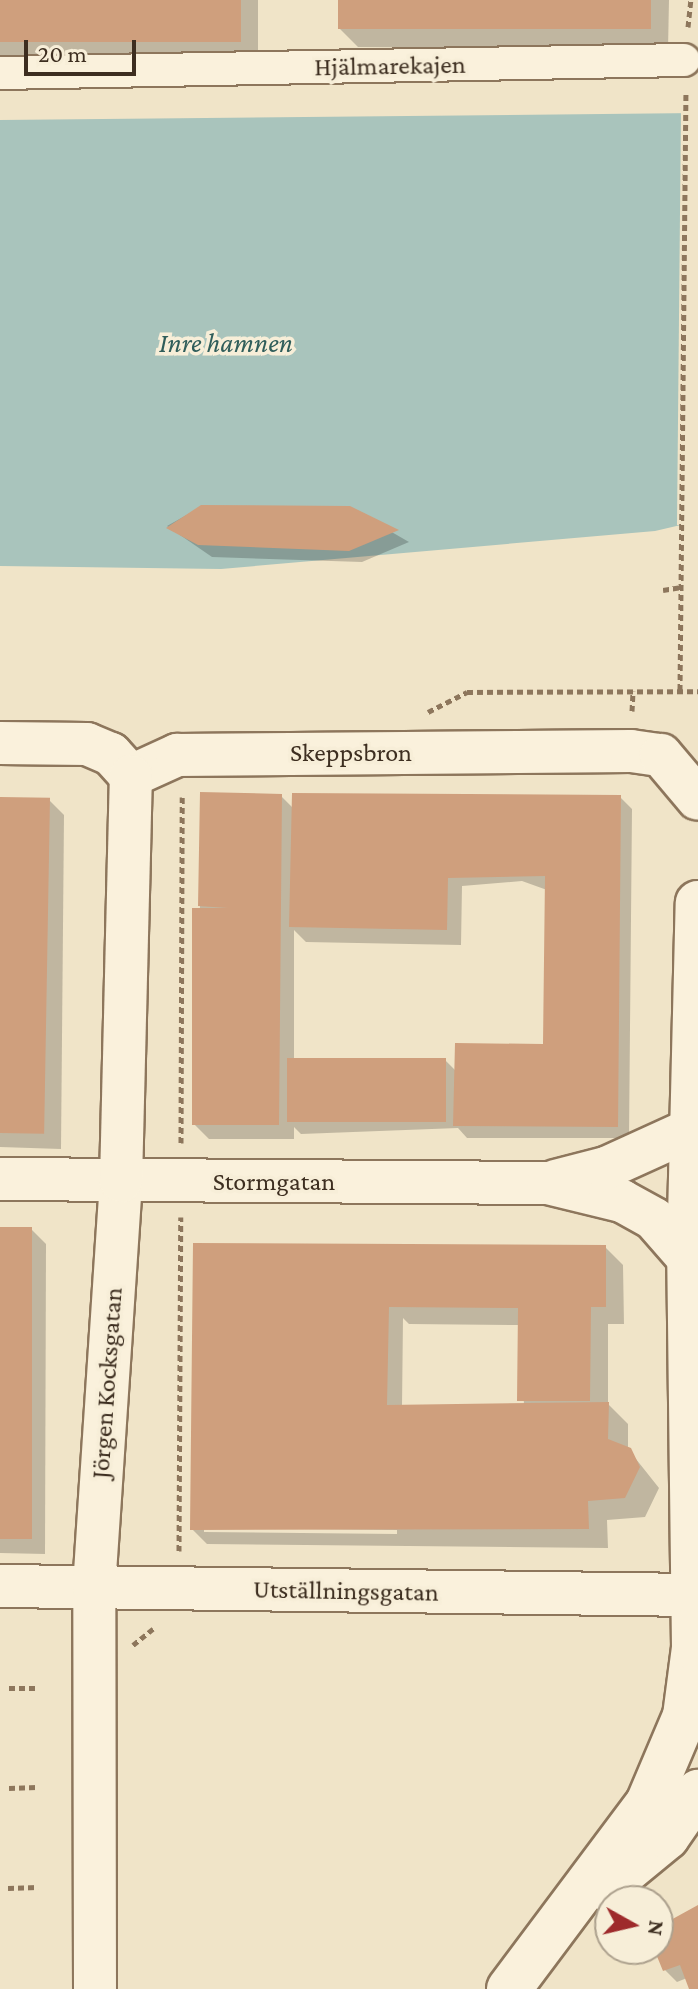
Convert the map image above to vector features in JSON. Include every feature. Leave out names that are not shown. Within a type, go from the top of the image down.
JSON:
[{"type":"street","name":"Hjälmarekajen","points":[[0,73],[684,60]]},
{"type":"street","points":[[0,743],[87,744],[111,754],[131,776]]},
{"type":"street","name":"Skeppsbron","points":[[131,776],[177,755],[631,751],[661,755],[698,799]]},
{"type":"street","name":"Jörgen Kocksgatan","points":[[95,1989],[94,1588],[121,1181],[131,776]]},
{"type":"street","points":[[509,1989],[565,1918],[667,1771],[690,1680],[695,1595],[689,1259],[698,903]]},
{"type":"street","name":"Stormgatan","points":[[548,1183],[606,1168],[692,1129]]},
{"type":"street","name":"Stormgatan","points":[[0,1179],[548,1183],[622,1201],[654,1219],[689,1259]]},
{"type":"street","name":"Utställningsgatan","points":[[0,1586],[695,1595]]},
{"type":"street","points":[[565,1918],[667,1837],[698,1792]]},
{"type":"path","points":[[680,690],[686,99]]},
{"type":"path","points":[[663,590],[682,587]]},
{"type":"path","points":[[413,723],[467,692],[698,691]]},
{"type":"path","points":[[9,1688],[36,1688]]},
{"type":"path","points":[[9,1788],[37,1787]]},
{"type":"path","points":[[8,1888],[38,1887]]},
{"type":"water","name":"Inre hamnen","points":[[698,113],[698,521],[655,531],[221,569],[0,566],[0,120]]},
{"type":"pier","points":[[698,109],[698,525],[677,525],[681,110]]},
{"type":"building","points":[[0,0],[241,0],[241,42],[0,42]]},
{"type":"building","points":[[338,0],[651,0],[651,29],[338,29]]},
{"type":"building","points":[[201,505],[350,506],[399,530],[349,551],[198,545],[166,528]]},
{"type":"building","points":[[200,792],[282,794],[279,1125],[192,1125],[192,908],[228,908],[198,906]]},
{"type":"building","points":[[292,793],[621,795],[618,1127],[453,1126],[455,1043],[543,1044],[545,876],[448,878],[447,930],[289,927]]},
{"type":"building","points":[[0,797],[50,798],[44,1134],[0,1133]]},
{"type":"building","points":[[287,1058],[446,1058],[446,1122],[287,1122]]},
{"type":"building","points":[[0,1227],[32,1227],[32,1539],[0,1539]]},
{"type":"building","points":[[193,1243],[606,1245],[606,1307],[591,1307],[590,1401],[517,1401],[518,1308],[389,1307],[387,1405],[609,1402],[608,1439],[631,1448],[640,1467],[625,1498],[588,1501],[589,1529],[190,1530]]},
{"type":"building","points":[[698,1905],[698,1989],[689,1989],[680,1965],[663,1971],[661,1965],[674,1965],[674,1918]]}]
